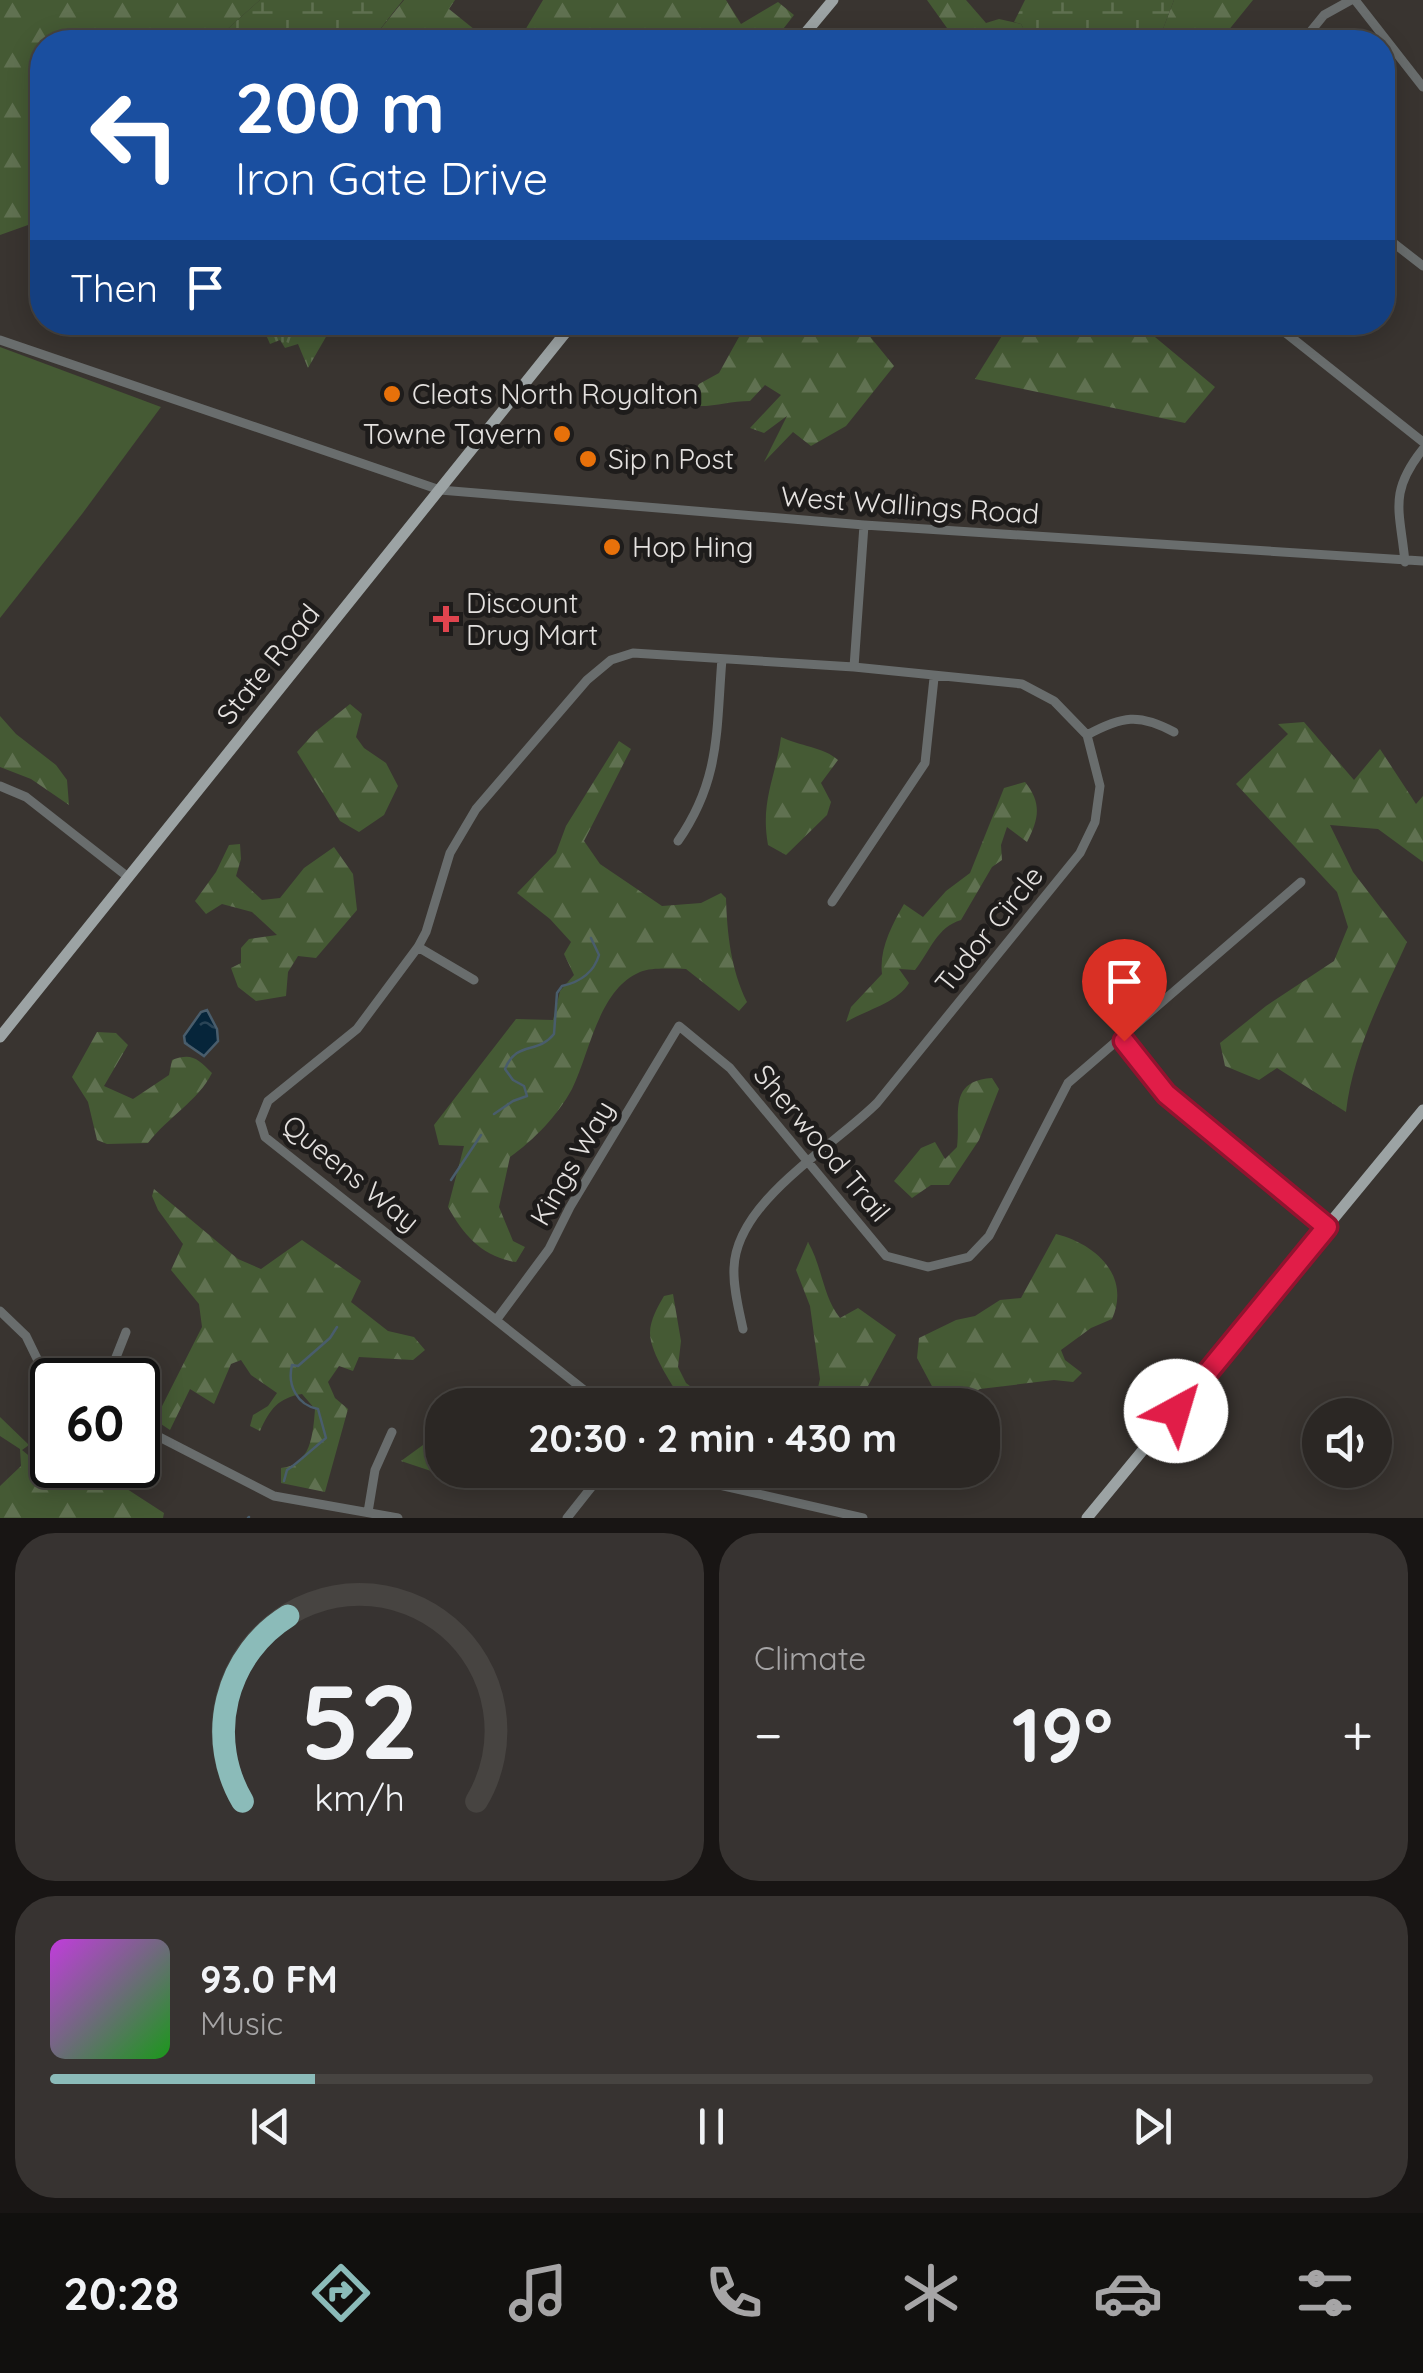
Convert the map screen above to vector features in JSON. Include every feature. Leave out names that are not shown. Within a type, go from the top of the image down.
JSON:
[{"type":"main road","points":[[812,30],[833,0]]},
{"type":"main road","name":"State Road","points":[[0,1037],[564,335]]},
{"type":"main road","points":[[1094,1516],[1423,1110]]},
{"type":"street","points":[[1312,30],[1324,15],[1353,0],[1377,30]]},
{"type":"street","points":[[1395,52],[1423,87]]},
{"type":"street","points":[[1395,244],[1423,266]]},
{"type":"street","points":[[1288,335],[1423,446],[1398,490],[1405,562]]},
{"type":"street","name":"West Wallings Road","points":[[0,340],[440,490],[864,525],[1423,561]]},
{"type":"street","points":[[864,525],[854,668],[1022,684],[1054,701],[1087,734],[1116,720],[1150,719],[1174,732]]},
{"type":"street","name":"Queens Way","points":[[582,1388],[265,1138],[260,1122],[268,1101],[357,1028],[418,947],[450,854],[476,810],[587,680],[612,660],[633,653],[854,668]]},
{"type":"street","points":[[678,841],[694,817],[712,774],[722,659]]},
{"type":"street","points":[[832,902],[925,763],[934,678]]},
{"type":"street","name":"Tudor Circle","points":[[744,1329],[733,1266],[744,1231],[764,1202],[877,1104],[1080,853],[1095,822],[1100,786],[1087,734]]},
{"type":"street","points":[[0,786],[26,797],[128,877]]},
{"type":"street","name":"Sherwood Trail","points":[[680,1026],[730,1068],[886,1256],[928,1268],[969,1256],[989,1236],[1068,1083],[1300,882]]},
{"type":"street","points":[[418,947],[474,980]]},
{"type":"street","name":"Kings Way","points":[[497,1319],[548,1249],[680,1026]]},
{"type":"street","points":[[1120,1036],[1166,1094],[1327,1227]]},
{"type":"street","points":[[0,1310],[26,1336],[37,1358]]},
{"type":"street","points":[[116,1358],[126,1332]]},
{"type":"street","points":[[368,1512],[375,1470],[392,1432]]},
{"type":"street","points":[[160,1437],[274,1496],[398,1518]]},
{"type":"street","points":[[568,1518],[591,1488]]},
{"type":"street","points":[[733,1488],[863,1518]]},
{"type":"green space","points":[[0,0],[260,0],[226,30],[30,30],[30,224],[0,235]]},
{"type":"green space","points":[[260,0],[403,0],[379,30],[226,30]]},
{"type":"green space","points":[[404,0],[455,0],[449,9],[475,30],[380,30]]},
{"type":"green space","points":[[543,0],[726,0],[741,24],[778,2],[794,15],[782,30],[525,30]]},
{"type":"green space","points":[[927,0],[966,0],[986,23],[999,19],[1021,24],[1024,30],[948,30]]},
{"type":"green space","points":[[1025,0],[1174,0],[1163,30],[1024,30],[1014,22]]},
{"type":"green space","points":[[1174,0],[1253,0],[1229,30],[1163,30]]},
{"type":"green space","points":[[266,335],[327,335],[308,368],[298,344],[285,348],[280,340],[270,344]]},
{"type":"green space","points":[[869,335],[894,366],[846,426],[811,446],[793,432],[764,462],[787,416],[764,433],[750,428],[781,395],[765,385],[750,401],[687,405],[699,384],[719,373],[739,337]]},
{"type":"green space","points":[[1002,335],[1153,335],[1215,387],[1185,423],[975,379]]},
{"type":"green space","points":[[0,347],[161,407],[0,618]]},
{"type":"green space","points":[[350,704],[362,714],[356,737],[364,748],[386,763],[398,786],[384,815],[359,832],[340,821],[297,752]]},
{"type":"green space","points":[[0,716],[16,734],[56,765],[67,780],[69,805],[31,779],[0,767]]},
{"type":"green space","points":[[1304,722],[1354,780],[1380,749],[1416,804],[1423,796],[1423,862],[1378,829],[1330,825],[1353,872],[1407,942],[1362,1046],[1346,1112],[1277,1068],[1259,1080],[1225,1066],[1220,1043],[1266,1006],[1334,961],[1348,927],[1337,892],[1236,784],[1288,734],[1278,724]]},
{"type":"green space","points":[[781,737],[838,760],[821,783],[831,802],[827,815],[786,855],[768,845],[766,829],[767,802]]},
{"type":"green space","points":[[619,741],[631,749],[584,841],[600,864],[662,906],[701,903],[721,893],[726,898],[734,964],[747,1002],[739,1011],[686,969],[640,972],[614,993],[566,1099],[545,1126],[510,1157],[499,1207],[513,1241],[525,1247],[516,1262],[484,1250],[468,1236],[448,1207],[464,1146],[439,1145],[434,1125],[516,1019],[553,1020],[560,991],[574,975],[564,954],[571,942],[517,893],[556,853],[566,826]]},
{"type":"green space","points":[[1025,782],[1037,811],[1027,842],[1007,827],[1001,845],[1002,860],[992,867],[961,920],[940,934],[915,970],[899,969],[909,983],[904,990],[846,1022],[851,1007],[882,974],[884,946],[904,904],[923,917],[946,891],[970,873],[1004,788]]},
{"type":"green space","points":[[240,844],[236,876],[262,900],[280,898],[304,868],[334,847],[353,874],[357,910],[316,958],[298,956],[288,972],[286,996],[256,1001],[238,987],[231,968],[241,963],[241,948],[249,939],[277,935],[252,912],[222,904],[206,914],[195,901],[229,845]]},
{"type":"green space","points":[[97,1032],[116,1033],[128,1045],[104,1086],[133,1099],[169,1075],[172,1060],[194,1058],[212,1073],[199,1092],[148,1143],[107,1144],[97,1140],[88,1102],[72,1077]]},
{"type":"green space","points":[[992,1078],[999,1089],[979,1140],[949,1185],[931,1185],[912,1198],[894,1181],[921,1148],[935,1142],[945,1159],[957,1147],[962,1092],[978,1080]]},
{"type":"green space","points":[[154,1189],[238,1259],[261,1269],[302,1240],[361,1281],[351,1302],[388,1331],[414,1337],[425,1350],[413,1360],[359,1357],[353,1371],[339,1366],[328,1382],[335,1398],[348,1409],[325,1492],[281,1483],[281,1468],[299,1461],[308,1447],[315,1409],[302,1394],[294,1396],[276,1406],[260,1431],[250,1426],[253,1415],[268,1406],[277,1393],[251,1375],[241,1360],[231,1364],[214,1404],[190,1389],[170,1430],[160,1423],[160,1410],[202,1327],[199,1304],[171,1270],[183,1244],[152,1196]]},
{"type":"green space","points":[[1056,1234],[1096,1254],[1106,1264],[1117,1289],[1112,1319],[1091,1328],[1061,1350],[1065,1360],[1082,1373],[1073,1382],[933,1388],[917,1358],[919,1338],[956,1320],[975,1316],[1000,1300],[1021,1298]]},
{"type":"green space","points":[[808,1242],[840,1318],[858,1308],[896,1335],[868,1388],[818,1388],[810,1306],[796,1270]]},
{"type":"green space","points":[[673,1294],[681,1341],[678,1367],[693,1388],[674,1388],[651,1341],[651,1323],[664,1296]]},
{"type":"green space","points":[[0,1417],[29,1445],[22,1450],[30,1457],[30,1488],[125,1488],[164,1513],[163,1518],[0,1518],[0,1486],[21,1466],[20,1449],[0,1436]]},
{"type":"green space","points":[[423,1445],[425,1446],[425,1469],[401,1461]]},
{"type":"water","points":[[207,1010],[217,1029],[218,1041],[204,1056],[185,1043],[184,1036],[201,1012]]},
{"type":"waterway","points":[[494,1114],[527,1096],[524,1086],[505,1069],[515,1054],[554,1034],[557,993],[562,986],[585,975],[597,961],[599,955],[591,938]]},
{"type":"waterway","points":[[451,1180],[481,1135]]},
{"type":"waterway","points":[[284,1481],[287,1470],[326,1438],[318,1409],[304,1403],[295,1393],[292,1365],[298,1366],[337,1327]]},
{"type":"place","name":"Cleats North Royalton","points":[[392,394]]},
{"type":"place","name":"Towne Tavern","points":[[562,434]]},
{"type":"place","name":"Sip n Post","points":[[588,459]]},
{"type":"place","name":"Hop Hing","points":[[612,547]]},
{"type":"place","name":"Discount Drug Mart","points":[[446,619]]},
{"type":"route","points":[[1124,1041],[1166,1094],[1327,1227],[1176,1411]]}]
